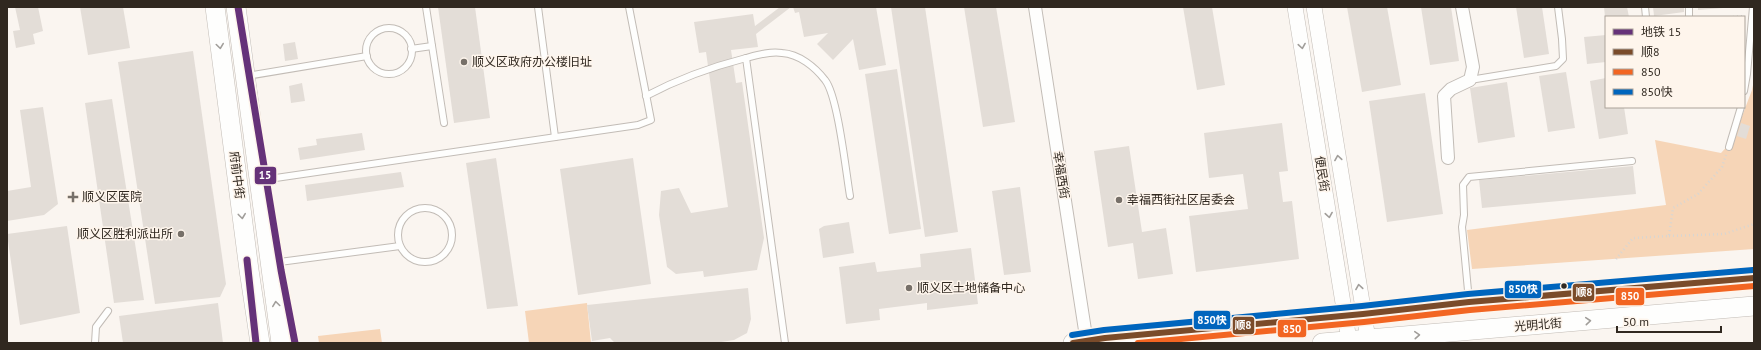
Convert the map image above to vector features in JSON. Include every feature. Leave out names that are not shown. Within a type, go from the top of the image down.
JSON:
[{"type":"main road","name":"府前中街","points":[[215,7],[248,270],[260,343]]},
{"type":"main road","name":"府前中街","points":[[236,7],[246,76],[258,181],[281,343]]},
{"type":"main road","points":[[1082,342],[1105,338],[1469,302],[1754,278]]},
{"type":"main road","name":"光明北街","points":[[1322,343],[1754,306]]},
{"type":"street","name":"幸福西街","points":[[1035,7],[1082,342]]},
{"type":"street","name":"便民街","points":[[1296,7],[1354,314],[1368,339]]},
{"type":"street","name":"便民街","points":[[1314,7],[1354,314],[1349,340]]},
{"type":"street","points":[[1448,158],[1444,96],[1451,89],[1470,80],[1473,67],[1462,7]]},
{"type":"lane","points":[[426,7],[444,123]]},
{"type":"lane","points":[[538,7],[555,137]]},
{"type":"lane","points":[[258,181],[555,137],[638,124],[651,120],[629,7]]},
{"type":"lane","points":[[1470,80],[1556,66],[1563,59],[1558,7]]},
{"type":"lane","points":[[1745,87],[1748,74],[1753,7]]},
{"type":"lane","points":[[385,29],[400,31],[406,36],[412,49],[411,57],[403,69],[389,74],[381,73],[375,69],[367,56],[368,42],[372,36],[385,29]]},
{"type":"lane","points":[[412,49],[432,46]]},
{"type":"lane","points":[[646,96],[668,84],[697,72],[746,58],[781,52],[794,55],[807,62],[826,80],[833,98],[850,196]]},
{"type":"lane","points":[[246,76],[367,56]]},
{"type":"lane","points":[[746,58],[785,343]]},
{"type":"lane","points":[[1729,147],[1741,108]]},
{"type":"lane","points":[[1469,302],[1462,227],[1464,215],[1463,185],[1469,177],[1632,161]]},
{"type":"lane","points":[[421,207],[430,207],[438,210],[446,216],[450,223],[453,232],[452,241],[448,250],[442,257],[434,261],[416,261],[408,256],[400,246],[398,231],[400,223],[405,216],[413,210],[421,207]]},
{"type":"lane","points":[[270,263],[400,246]]},
{"type":"lane","points":[[95,343],[96,327],[108,311]]},
{"type":"path","points":[[1669,236],[1673,208],[1698,194],[1722,167],[1729,147]]},
{"type":"path","points":[[1616,259],[1633,238],[1724,234],[1754,224]]},
{"type":"shaded area","points":[[1754,80],[1754,249],[1472,269],[1467,230],[1666,205],[1655,140],[1721,153],[1733,140],[1752,90]]},
{"type":"shaded area","points":[[587,303],[591,343],[529,343],[525,311]]},
{"type":"shaded area","points":[[380,329],[382,343],[319,343],[318,336]]},
{"type":"building","points":[[15,7],[38,7],[43,31],[33,34],[35,44],[16,48],[13,31],[20,30]]},
{"type":"building","points":[[80,7],[123,7],[130,48],[88,55]]},
{"type":"building","name":"顺义区政府办公楼旧址","points":[[438,7],[475,7],[490,118],[454,123]]},
{"type":"building","points":[[780,7],[791,7],[756,34],[758,47],[731,50],[736,83],[742,82],[764,238],[757,270],[704,277],[703,271],[676,274],[667,267],[659,215],[661,191],[679,188],[691,213],[728,207],[706,52],[699,53],[694,22],[753,14],[755,26]]},
{"type":"building","points":[[793,7],[876,7],[886,65],[859,70],[853,39],[833,60],[817,44],[828,33],[804,37],[799,12],[795,13]]},
{"type":"building","points":[[891,7],[925,7],[958,232],[925,237]]},
{"type":"building","points":[[964,7],[996,7],[1015,122],[983,127]]},
{"type":"building","points":[[1183,7],[1212,7],[1225,85],[1197,90]]},
{"type":"building","points":[[1347,7],[1387,7],[1401,85],[1362,92]]},
{"type":"building","points":[[1421,7],[1451,7],[1459,61],[1430,65]]},
{"type":"building","points":[[1516,7],[1542,7],[1549,54],[1524,58]]},
{"type":"building","points":[[1604,7],[1627,7],[1629,16],[1605,17]]},
{"type":"building","points":[[1653,7],[1684,7],[1684,12],[1654,16]]},
{"type":"building","points":[[1698,7],[1723,7],[1723,8],[1698,10]]},
{"type":"building","points":[[1605,35],[1605,62],[1587,64],[1584,37]]},
{"type":"building","points":[[295,42],[298,59],[285,61],[283,44]]},
{"type":"building","name":"顺义区胜利派出所","points":[[193,51],[226,284],[220,297],[155,304],[118,62]]},
{"type":"building","points":[[897,69],[921,229],[889,234],[865,74]]},
{"type":"building","points":[[1566,72],[1575,128],[1548,132],[1539,76]]},
{"type":"building","points":[[1605,78],[1605,108],[1624,108],[1628,134],[1599,139],[1590,81]]},
{"type":"building","points":[[1507,82],[1515,137],[1478,143],[1470,88]]},
{"type":"building","points":[[302,83],[305,101],[291,103],[289,86]]},
{"type":"building","points":[[1425,93],[1443,214],[1387,222],[1369,101]]},
{"type":"building","points":[[112,99],[144,300],[114,303],[85,103]]},
{"type":"building","points":[[43,107],[58,204],[44,215],[7,221],[7,191],[31,187],[20,110]]},
{"type":"building","points":[[1282,123],[1288,171],[1279,172],[1283,202],[1292,201],[1299,259],[1196,272],[1189,216],[1248,209],[1243,174],[1209,178],[1204,133]]},
{"type":"building","points":[[1741,123],[1750,126],[1746,139],[1737,136]]},
{"type":"building","points":[[362,133],[365,150],[300,160],[298,148],[317,145],[316,139]]},
{"type":"building","points":[[1129,146],[1142,232],[1166,228],[1173,274],[1138,279],[1133,243],[1108,247],[1094,151]]},
{"type":"building","points":[[496,158],[518,306],[487,309],[466,163]]},
{"type":"building","points":[[633,158],[651,284],[578,295],[560,169]]},
{"type":"building","points":[[1633,166],[1636,194],[1482,208],[1479,180]]},
{"type":"building","points":[[401,172],[404,187],[307,201],[305,185]]},
{"type":"building","points":[[1020,187],[1031,272],[1004,275],[992,191]]},
{"type":"building","points":[[849,222],[854,253],[823,258],[819,229],[824,226]]},
{"type":"building","points":[[67,226],[80,313],[20,325],[7,234]]},
{"type":"building","name":"顺义区土地储备中心","points":[[971,248],[978,304],[927,310],[927,303],[879,309],[880,320],[846,324],[839,267],[875,262],[877,272],[921,267],[920,254]]},
{"type":"building","points":[[748,288],[751,319],[747,333],[734,340],[715,343],[615,343],[610,338],[592,341],[587,305]]},
{"type":"building","points":[[218,303],[223,343],[123,343],[119,316]]},
{"type":"metro line","name":"15","points":[[238,7],[281,270],[295,343]]},
{"type":"metro line","name":"15","points":[[247,260],[256,343]]},
{"type":"transit line","name":"850快","points":[[1072,335],[1104,330],[1362,306],[1468,294],[1753,270]]},
{"type":"transit line","name":"顺8","points":[[1073,343],[1105,338],[1363,314],[1469,302],[1754,278]]},
{"type":"transit line","name":"850","points":[[1138,343],[1364,322],[1470,310],[1754,286]]},
{"type":"place","name":"顺义区政府办公楼旧址","points":[[464,62]]},
{"type":"place","name":"顺义区医院","points":[[73,197]]},
{"type":"place","name":"幸福西街社区居委会","points":[[1119,200]]},
{"type":"place","name":"顺义区胜利派出所","points":[[181,234]]},
{"type":"place","name":"顺义区土地储备中心","points":[[909,288]]}]
